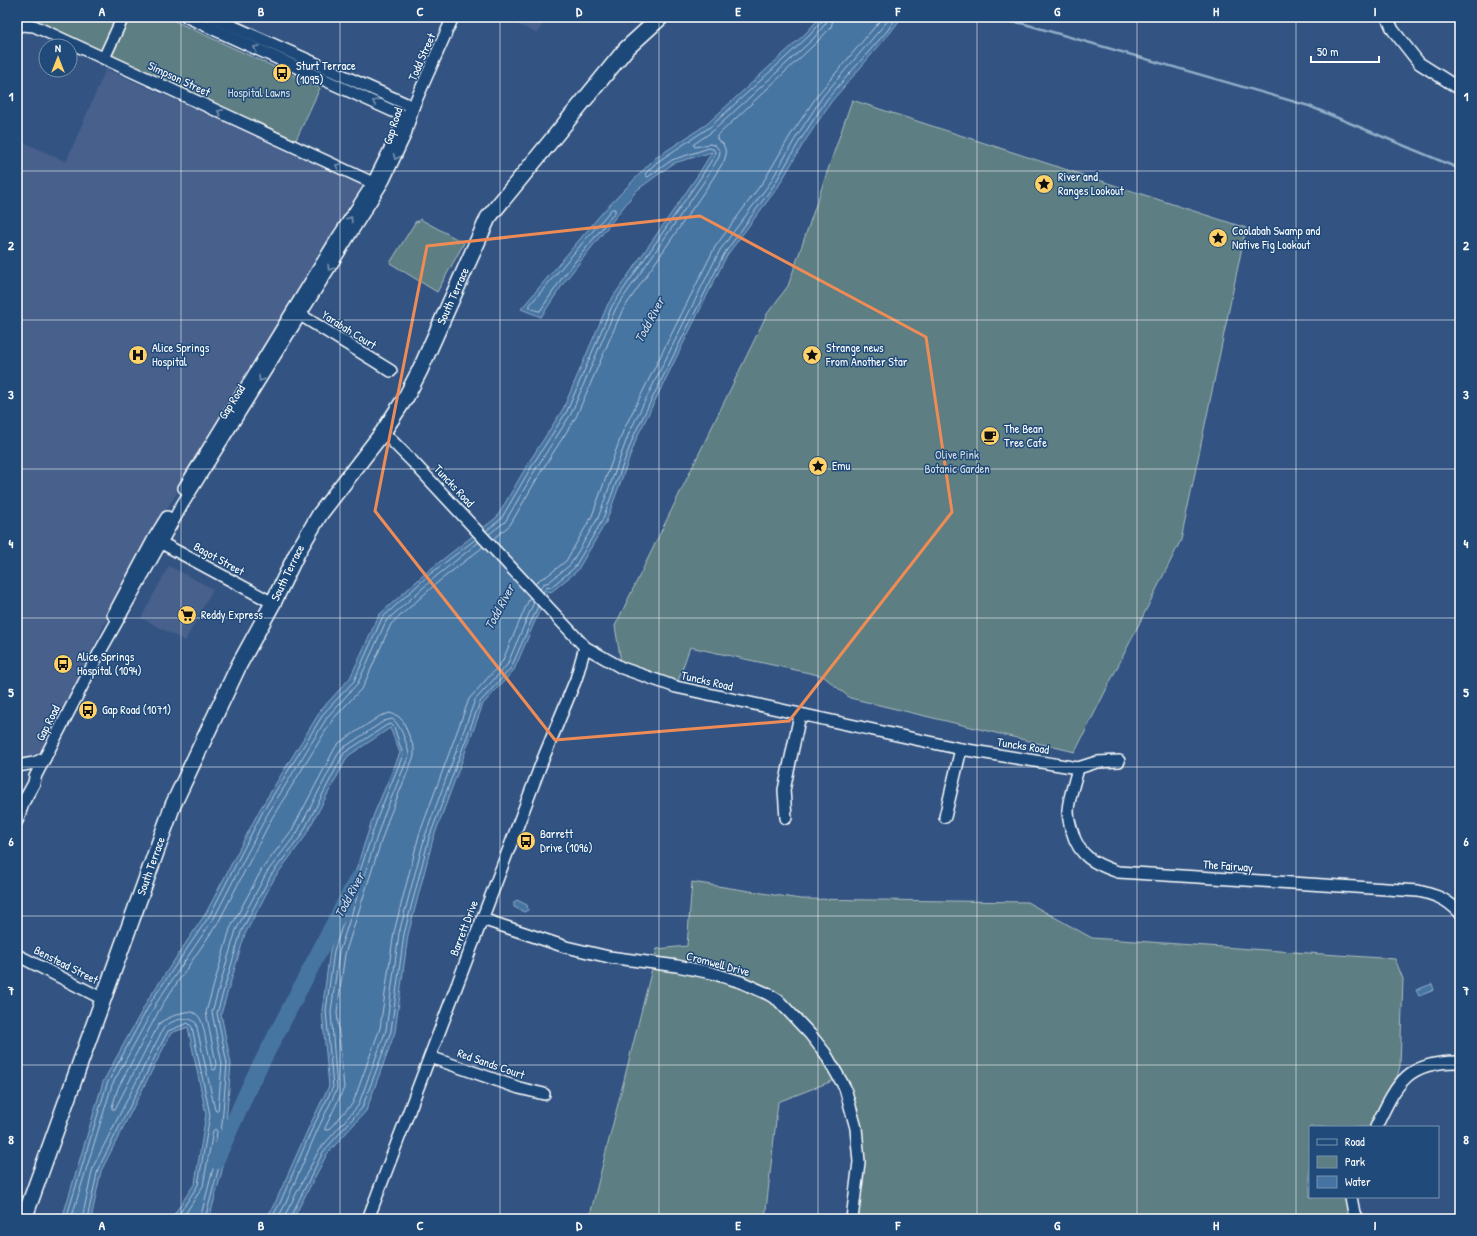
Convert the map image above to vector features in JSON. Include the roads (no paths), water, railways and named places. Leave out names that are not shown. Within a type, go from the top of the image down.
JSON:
[{"type":"street","points":[[104,58],[123,17]]},
{"type":"street","points":[[187,17],[230,26],[413,107]]},
{"type":"street","points":[[212,17],[408,118]]},
{"type":"street","name":"Todd Street","points":[[413,107],[453,17]]},
{"type":"street","name":"South Terrace","points":[[24,1219],[173,805],[239,664],[273,603],[297,553],[320,514],[383,432],[406,397],[420,370],[488,218],[626,49],[661,17]]},
{"type":"street","points":[[1387,17],[1393,30],[1419,63],[1460,89]]},
{"type":"street","name":"Simpson Street","points":[[17,27],[22,25],[34,26],[373,183]]},
{"type":"street","name":"Gap Road","points":[[297,313],[373,183],[413,107]]},
{"type":"street","name":"Gap Road","points":[[21,796],[21,793],[29,790],[34,783],[35,777],[97,657],[113,615],[157,540],[281,338],[384,180],[398,153],[408,118]]},
{"type":"street","name":"Yarabah Court","points":[[297,313],[391,371]]},
{"type":"street","name":"Tuncks Road","points":[[383,432],[424,473],[585,647],[622,668],[652,680],[676,687],[961,749],[1078,768],[1097,762],[1119,761]]},
{"type":"street","name":"Bagot Street","points":[[157,540],[273,603]]},
{"type":"street","name":"Barrett Drive","points":[[368,1219],[543,759],[576,679],[585,647]]},
{"type":"street","points":[[786,818],[784,790],[800,714]]},
{"type":"street","points":[[944,817],[961,749]]},
{"type":"street","points":[[19,766],[37,762],[45,758]]},
{"type":"street","points":[[19,766],[32,770],[35,777]]},
{"type":"street","name":"The Fairway","points":[[1078,768],[1068,810],[1070,822],[1080,850],[1088,859],[1101,866],[1118,872],[1418,891],[1436,895],[1452,904],[1460,913]]},
{"type":"street","points":[[17,813],[21,796]]},
{"type":"street","points":[[17,821],[21,796]]},
{"type":"street","name":"Cromwell Drive","points":[[482,919],[566,947],[609,957],[677,966],[712,973],[741,982],[778,1000],[810,1034],[825,1053],[845,1088],[856,1128],[860,1162],[852,1219]]},
{"type":"street","name":"Benstead Street","points":[[17,955],[103,999]]},
{"type":"street","name":"Red Sands Court","points":[[430,1057],[519,1088],[544,1094]]},
{"type":"street","points":[[1376,1126],[1392,1092],[1405,1078],[1423,1066],[1436,1063],[1460,1062]]},
{"type":"street","points":[[1350,1198],[1357,1219]]},
{"type":"water","points":[[820,17],[902,17],[831,102],[803,144],[778,187],[727,255],[637,437],[606,522],[577,571],[551,592],[548,591],[514,670],[483,704],[433,839],[408,935],[395,1032],[366,1111],[327,1154],[293,1219],[266,1219],[276,1201],[329,1086],[322,1011],[330,950],[374,814],[400,753],[390,728],[348,756],[304,838],[275,877],[245,934],[221,1014],[231,1064],[222,1171],[209,1219],[171,1219],[195,1183],[206,1114],[188,1027],[171,1033],[101,1171],[91,1219],[62,1219],[103,1082],[149,998],[206,913],[259,811],[321,710],[350,678],[379,615],[428,571],[497,517],[529,462],[563,409],[608,304],[698,175],[712,152],[674,163],[637,190],[565,281],[541,317],[521,309],[602,213],[654,159],[707,124],[807,32]]},
{"type":"water","points":[[517,900],[527,905],[528,910],[524,912],[514,907],[514,902]]},
{"type":"water","points":[[1432,984],[1434,990],[1419,996],[1416,990]]},
{"type":"waterway","points":[[959,17],[1021,23],[1309,106],[1460,169]]},
{"type":"waterway","name":"Todd River","points":[[216,1161],[252,1081],[357,879]]},
{"type":"place","name":"Sturt Terrace (1095)","points":[[282,73]]},
{"type":"place","name":"River and Ranges Lookout","points":[[1044,184]]},
{"type":"place","name":"Coolabah Swamp and Native Fig Lookout","points":[[1218,238]]},
{"type":"place","name":"Alice Springs Hospital","points":[[138,355]]},
{"type":"place","name":"Strange news From Another Star","points":[[812,355]]},
{"type":"place","name":"The Bean Tree Cafe","points":[[990,436]]},
{"type":"place","name":"Emu","points":[[818,466]]},
{"type":"place","name":"Reddy Express","points":[[187,615]]},
{"type":"place","name":"Alice Springs Hospital (1094)","points":[[63,664]]},
{"type":"place","name":"Gap Road (1071)","points":[[88,710]]},
{"type":"place","name":"Barrett Drive (1096)","points":[[526,841]]},
{"type":"park label","name":"Hospital Lawns","points":[[259,93]]},
{"type":"park label","name":"Olive Pink Botanic Garden","points":[[957,462]]}]
